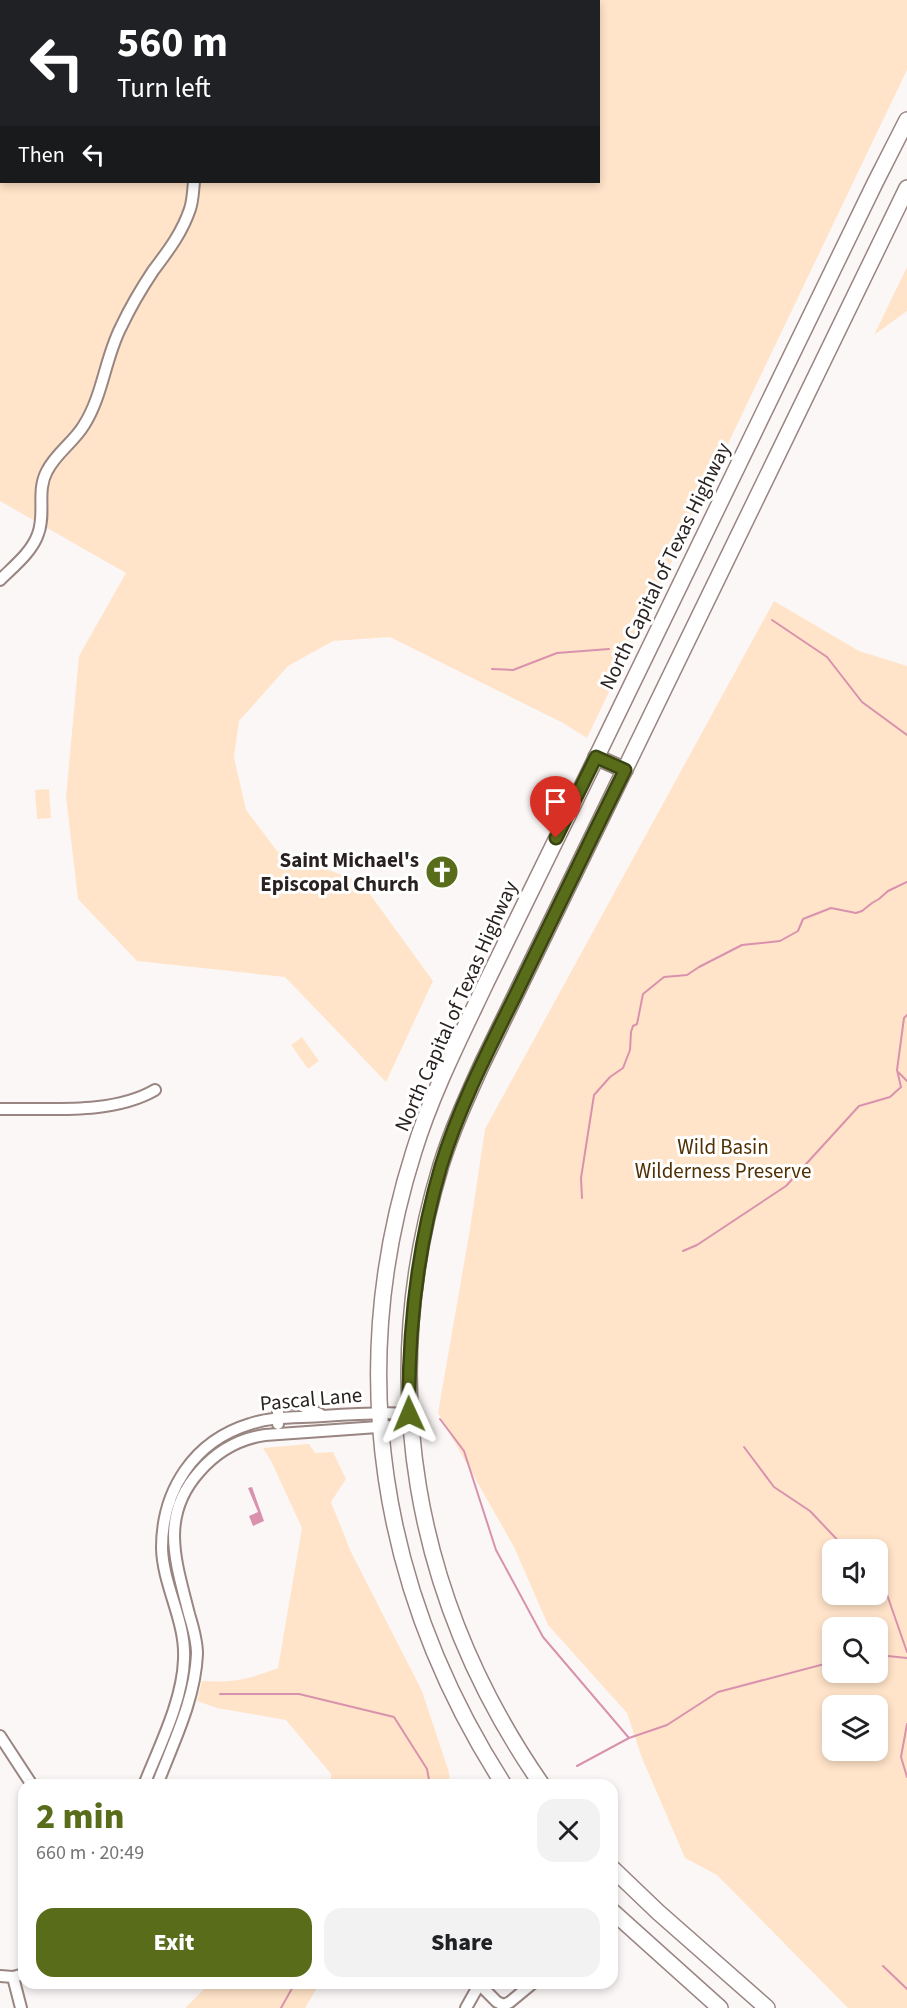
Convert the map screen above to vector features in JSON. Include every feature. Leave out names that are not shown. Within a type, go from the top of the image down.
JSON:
[{"type":"highway","name":"North Capital of Texas Highway","points":[[500,1779],[457,1705],[416,1606],[392,1512],[380,1420],[380,1344],[385,1276],[397,1212],[414,1151],[446,1068],[907,120]]},
{"type":"highway","points":[[538,1779],[501,1720],[474,1670],[452,1616],[432,1553],[418,1493],[409,1414],[410,1341],[418,1266],[429,1209],[451,1136],[482,1064],[907,188]]},
{"type":"highway","points":[[596,757],[625,770]]},
{"type":"highway","points":[[618,1874],[767,2008]]},
{"type":"highway","points":[[618,1916],[720,2008]]},
{"type":"street","points":[[0,580],[23,556],[38,535],[46,472],[84,426],[105,376],[110,351],[120,327],[142,288],[177,240],[191,207],[194,183]]},
{"type":"street","points":[[0,1109],[113,1105],[137,1099],[155,1090]]},
{"type":"street","points":[[279,1434],[277,1419],[279,1407],[288,1402],[330,1416]]},
{"type":"street","name":"Pascal Lane","points":[[159,1779],[191,1697],[195,1672],[196,1644],[175,1559],[173,1540],[174,1521],[190,1484],[213,1458],[237,1442],[255,1437],[409,1414]]},
{"type":"street","name":"Pascal Lane","points":[[146,1779],[176,1700],[184,1659],[180,1624],[162,1551],[163,1526],[176,1482],[197,1456],[220,1438],[252,1423],[330,1416],[380,1420]]},
{"type":"street","points":[[252,1423],[255,1437]]},
{"type":"street","points":[[168,1503],[179,1508]]},
{"type":"street","points":[[171,1593],[183,1591]]},
{"type":"street","points":[[0,1736],[28,1779]]},
{"type":"street","points":[[0,1976],[18,1976]]},
{"type":"street","points":[[20,1989],[21,2008]]},
{"type":"street","points":[[466,2008],[476,1989]]},
{"type":"street","points":[[484,1989],[497,2002],[504,2005],[526,1989]]},
{"type":"green space","points":[[600,0],[907,0],[907,70],[587,738],[563,723],[390,637],[333,641],[288,666],[239,721],[234,757],[246,810],[277,851],[361,882],[433,981],[386,1082],[285,977],[137,961],[78,899],[66,797],[79,656],[126,573],[0,501],[0,183],[600,183]]},
{"type":"green space","points":[[907,267],[907,311],[874,335]]},
{"type":"green space","name":"Wild Basin Wilderness Preserve","points":[[774,601],[859,651],[907,666],[907,2008],[848,2008],[717,1875],[685,1858],[642,1758],[627,1713],[548,1625],[514,1547],[438,1413],[485,1129]]},
{"type":"green space","points":[[49,789],[51,818],[37,819],[35,790]]},
{"type":"green space","points":[[302,1037],[319,1061],[308,1069],[291,1045]]},
{"type":"green space","points":[[309,1444],[315,1453],[333,1452],[346,1479],[331,1502],[351,1552],[422,1691],[450,1779],[331,1779],[331,1774],[286,1720],[217,1708],[197,1701],[202,1681],[241,1679],[278,1668],[302,1528],[263,1448]]},
{"type":"green space","points":[[204,1989],[316,1989],[305,2008],[185,2008]]},
{"type":"shaded area","points":[[252,1487],[264,1521],[253,1526],[249,1516],[258,1512],[248,1488]]},
{"type":"waterway","points":[[772,620],[827,657],[862,702],[907,735]]},
{"type":"waterway","points":[[492,669],[513,670],[557,653],[609,649]]},
{"type":"waterway","points":[[582,1198],[581,1178],[594,1095],[610,1077],[623,1068],[630,1050],[631,1032],[633,1026],[637,1024],[643,994],[664,977],[687,975],[742,945],[780,941],[798,931],[803,919],[831,908],[856,913],[862,911],[888,891],[907,882]]},
{"type":"waterway","points":[[683,1251],[697,1245],[786,1186],[859,1106],[890,1097],[901,1087],[897,1070],[904,1018],[907,1015]]},
{"type":"waterway","points":[[898,1072],[907,1081]]},
{"type":"waterway","points":[[440,1419],[464,1451],[496,1550],[543,1637],[629,1738],[667,1725],[718,1692],[822,1665]]},
{"type":"waterway","points":[[744,1447],[774,1487],[810,1511],[837,1539]]},
{"type":"waterway","points":[[888,1597],[907,1652]]},
{"type":"waterway","points":[[888,1656],[907,1658]]},
{"type":"waterway","points":[[220,1694],[299,1694],[394,1717],[427,1769],[429,1779]]},
{"type":"waterway","points":[[907,1724],[901,1757],[907,1777]]},
{"type":"waterway","points":[[577,1766],[629,1738]]},
{"type":"waterway","points":[[883,1966],[907,1989]]},
{"type":"waterway","points":[[281,2008],[292,1989]]},
{"type":"place","name":"Saint Michael's Episcopal Church","points":[[442,872]]},
{"type":"route","points":[[409,1414],[410,1341],[418,1266],[429,1209],[451,1136],[482,1064],[625,770],[596,757],[556,838]]}]
